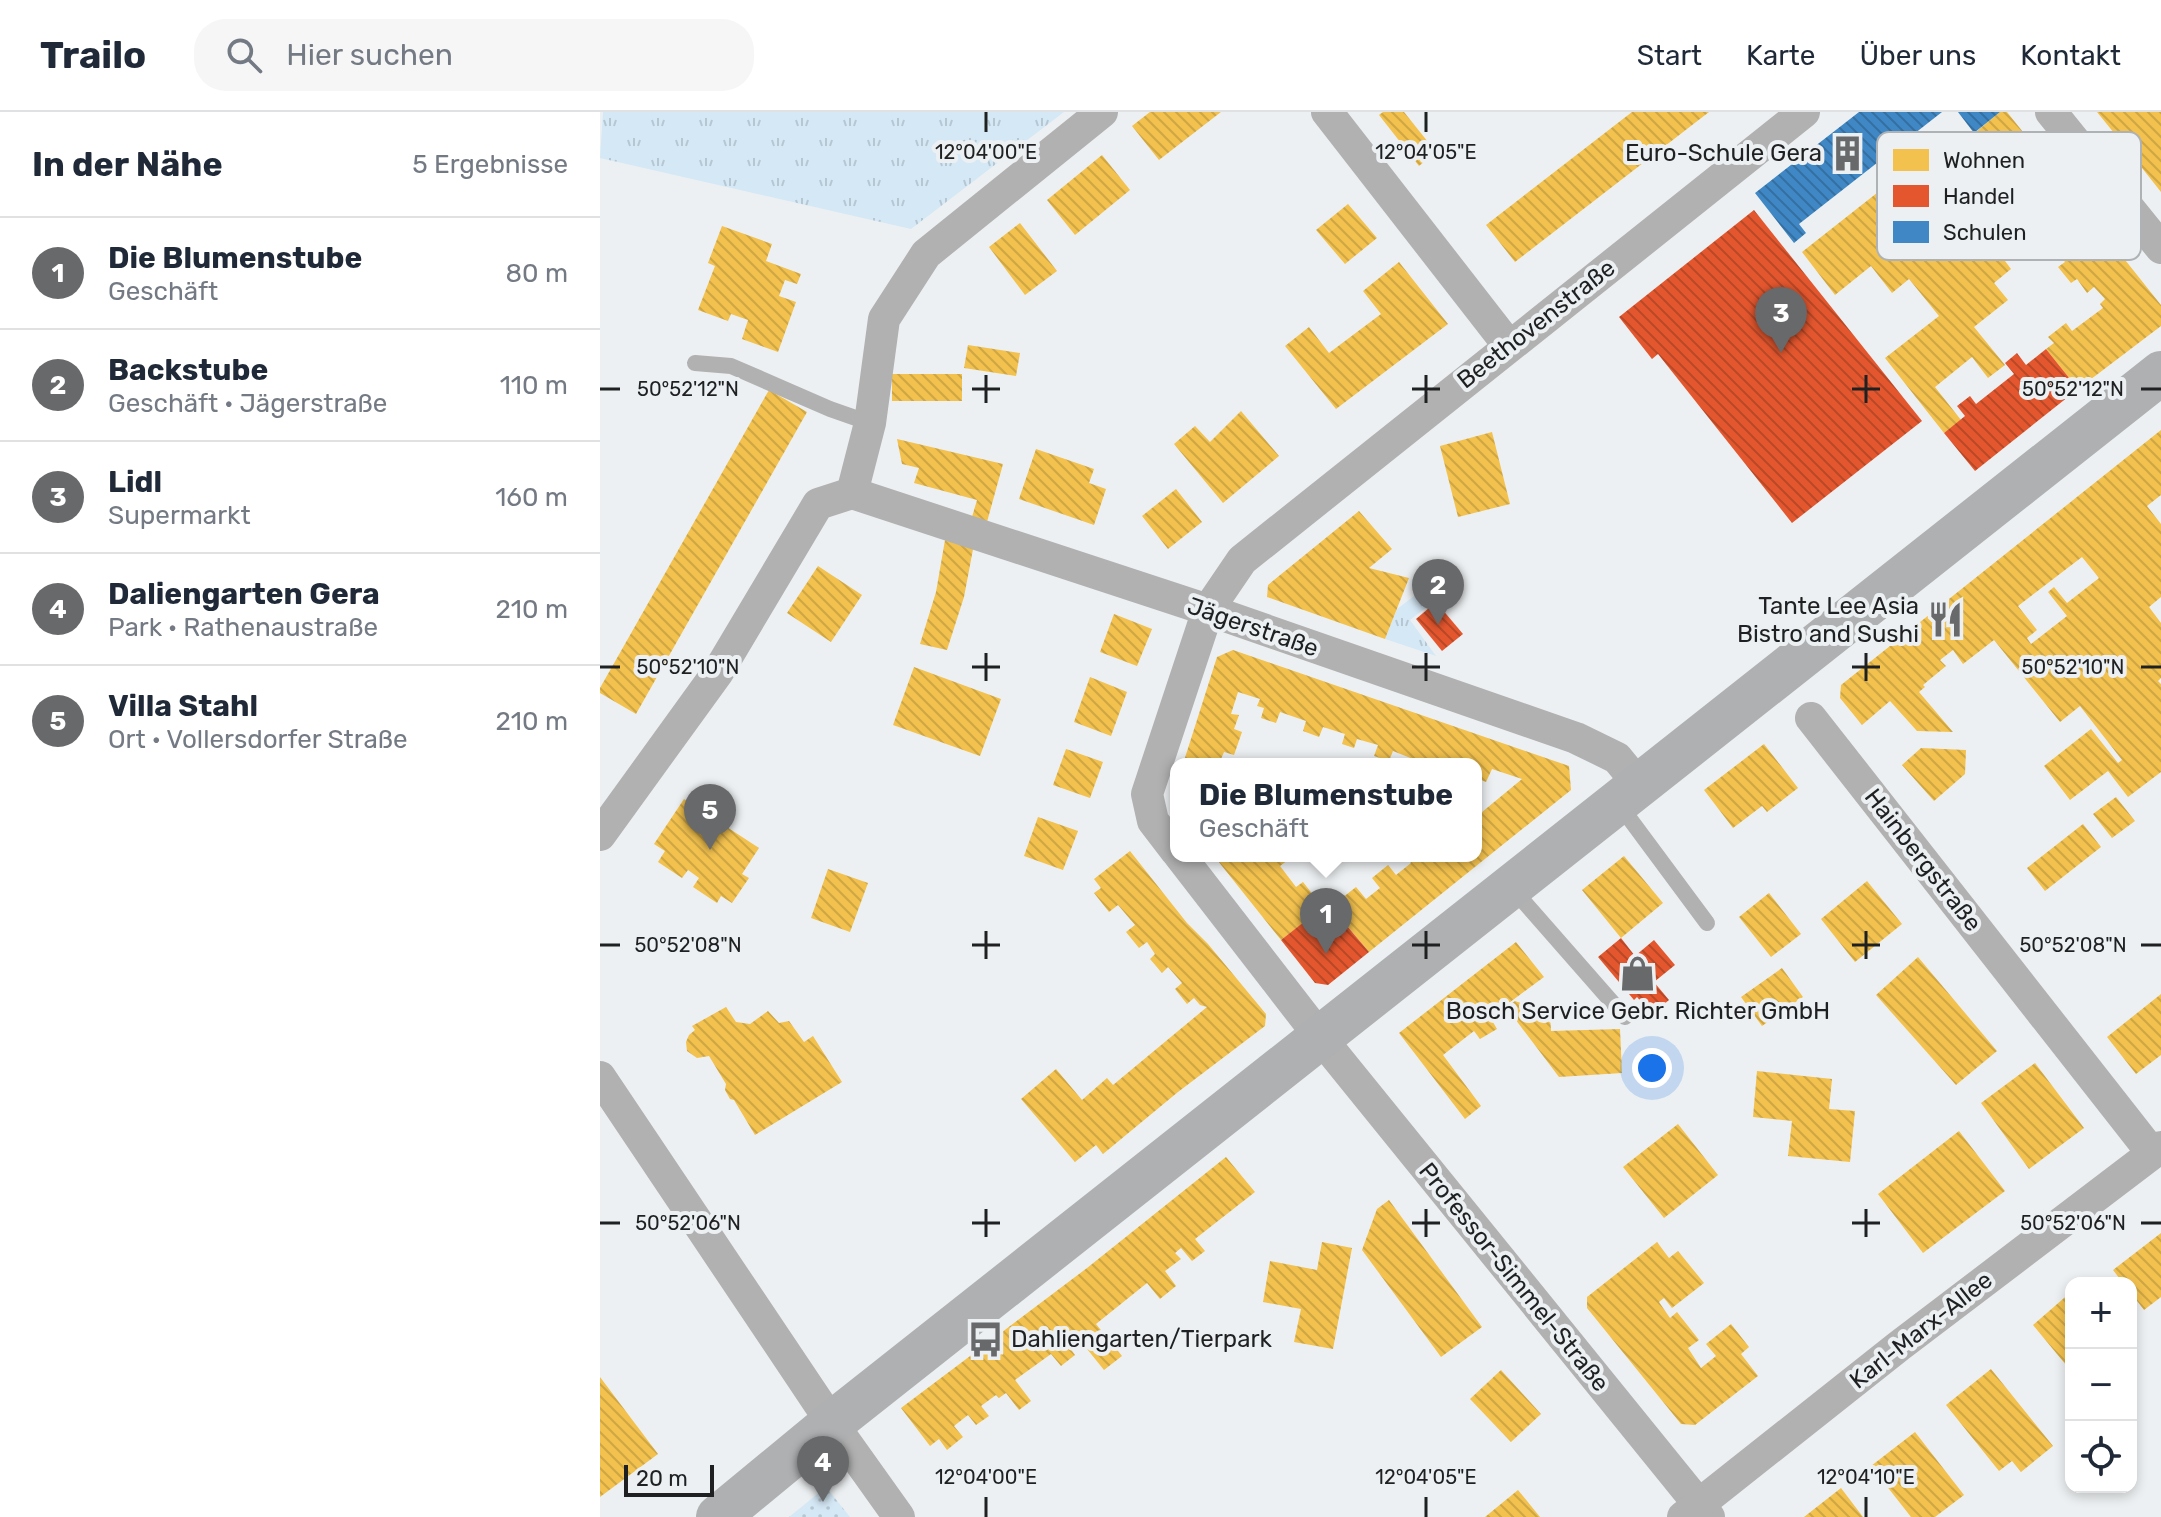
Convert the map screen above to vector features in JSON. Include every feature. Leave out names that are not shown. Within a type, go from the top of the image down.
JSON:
[{"type":"main road","points":[[721,1515],[832,1423],[2161,373]]},
{"type":"street","points":[[600,835],[718,672],[818,504],[852,493],[870,423],[884,319],[926,254],[1102,112]]},
{"type":"street","points":[[1327,112],[1509,346]]},
{"type":"street","name":"Beethovenstraße","points":[[1170,843],[1153,821],[1147,794],[1208,610],[1242,560],[1804,112]]},
{"type":"street","points":[[2051,112],[2067,132]]},
{"type":"street","points":[[2141,223],[2161,248]]},
{"type":"street","name":"Jägerstraße","points":[[852,493],[1208,610],[1576,738],[1617,758],[1628,794]]},
{"type":"street","name":"Hainbergstraße","points":[[1811,718],[2157,1150]]},
{"type":"street","name":"Professor-Simmel-Straße","points":[[1185,862],[1697,1513]]},
{"type":"street","points":[[600,1077],[832,1423],[899,1517]]},
{"type":"street","name":"Karl-Marx-Allee","points":[[1697,1513],[1899,1346],[2157,1150]]},
{"type":"lane","points":[[695,363],[731,366],[870,423]]},
{"type":"lane","points":[[1628,794],[1707,923]]},
{"type":"lane","points":[[1510,886],[1625,1017]]},
{"type":"green space","points":[[603,112],[1064,112],[911,229],[600,158]]},
{"type":"green space","points":[[1447,584],[1459,599],[1450,606],[1441,596],[1410,620],[1436,656],[1385,639],[1397,609],[1422,590],[1430,596]]},
{"type":"green space","points":[[826,1487],[850,1517],[789,1517]]},
{"type":"building: Wohnen","points":[[1150,112],[1221,112],[1159,160],[1132,126]]},
{"type":"building: Wohnen","points":[[1383,112],[1404,112],[1436,152],[1419,166],[1379,115]]},
{"type":"building: Wohnen","points":[[1632,112],[1709,112],[1515,262],[1486,225]]},
{"type":"building: Wohnen","points":[[2000,112],[2007,112],[2023,132],[1976,132]]},
{"type":"building: Wohnen","points":[[2097,112],[2161,112],[2161,192],[2141,167],[2141,132],[2113,132]]},
{"type":"building: Wohnen","points":[[1102,155],[1130,190],[1075,235],[1047,200]]},
{"type":"building: Wohnen","points":[[1877,193],[1877,260],[2006,260],[2011,269],[1994,283],[2008,300],[1974,327],[2005,365],[1988,378],[1972,357],[1935,387],[1961,420],[1944,433],[1885,358],[1939,316],[1909,279],[1892,293],[1871,266],[1835,295],[1802,252]]},
{"type":"building: Wohnen","points":[[1348,204],[1377,238],[1345,264],[1316,230]]},
{"type":"building: Wohnen","points":[[1020,223],[1057,271],[1025,295],[989,247]]},
{"type":"building: Wohnen","points":[[722,226],[772,244],[766,261],[801,274],[797,284],[785,280],[779,296],[796,302],[778,352],[742,339],[748,320],[731,314],[728,321],[698,310],[715,266],[708,263]]},
{"type":"building: Wohnen","points":[[2063,260],[2125,260],[2161,305],[2161,326],[2078,389],[2046,349],[2054,343],[2048,337],[2066,323],[2072,331],[2103,308],[2100,304],[2105,299],[2094,287],[2087,293],[2077,279],[2071,283],[2058,267],[2065,262]]},
{"type":"building: Wohnen","points":[[1399,262],[1448,324],[1336,409],[1285,346],[1309,327],[1329,353],[1381,314],[1363,291]]},
{"type":"building: Wohnen","points":[[968,345],[1020,353],[1016,376],[964,368]]},
{"type":"building: Wohnen","points":[[892,374],[962,374],[962,401],[892,401]]},
{"type":"building: Wohnen","points":[[769,390],[807,412],[636,714],[600,693],[600,688]]},
{"type":"building: Wohnen","points":[[1241,411],[1279,456],[1223,503],[1174,444],[1195,426],[1210,442]]},
{"type":"building: Wohnen","points":[[2161,430],[2161,495],[2147,506],[2161,524],[2161,597],[2149,607],[2161,623],[2161,678],[2158,681],[2161,684],[2161,772],[2128,797],[2108,771],[2070,800],[2044,766],[2091,729],[2118,763],[2122,760],[2080,706],[2060,722],[1994,640],[1963,664],[1953,650],[1940,660],[1946,666],[1919,692],[1953,732],[1917,731],[1890,701],[1862,725],[1840,698],[1841,685]],"holes":[[[2082,557],[2099,578],[2067,603],[2054,587],[2048,592],[2067,616],[2031,644],[2027,638],[2037,630],[2018,606]]]},
{"type":"building: Wohnen","points":[[1492,432],[1510,504],[1458,517],[1440,446]]},
{"type":"building: Wohnen","points":[[897,439],[1003,464],[987,522],[972,517],[977,500],[914,483],[919,468],[902,464]]},
{"type":"building: Wohnen","points":[[1036,449],[1094,469],[1089,483],[1106,489],[1094,525],[1019,499]]},
{"type":"building: Wohnen","points":[[1176,489],[1202,522],[1168,549],[1142,516]]},
{"type":"building: Wohnen","points":[[1359,511],[1392,549],[1369,568],[1409,578],[1385,639],[1267,597],[1268,585]]},
{"type":"building: Wohnen","points":[[945,540],[974,544],[964,597],[947,650],[920,644],[936,592]]},
{"type":"building: Wohnen","points":[[818,566],[862,595],[831,642],[787,613]]},
{"type":"building: Wohnen","points":[[1114,614],[1152,629],[1137,666],[1100,652]]},
{"type":"building: Wohnen","points":[[1233,650],[1569,766],[1571,790],[1482,861],[1482,812],[1522,779],[1492,769],[1486,782],[1482,780],[1482,758],[1410,758],[1393,751],[1390,758],[1380,758],[1374,756],[1378,745],[1357,739],[1354,748],[1342,744],[1345,734],[1323,727],[1319,737],[1303,731],[1306,721],[1280,712],[1276,723],[1261,718],[1264,708],[1257,706],[1260,699],[1238,692],[1231,714],[1239,715],[1234,729],[1242,732],[1234,755],[1224,752],[1222,758],[1185,758],[1217,657]]},
{"type":"building: Wohnen","points":[[914,667],[1001,699],[980,756],[893,725]]},
{"type":"building: Wohnen","points":[[1090,677],[1127,692],[1111,736],[1074,722]]},
{"type":"building: Wohnen","points":[[1764,744],[1798,788],[1767,812],[1762,806],[1733,828],[1704,790]]},
{"type":"building: Wohnen","points":[[1921,748],[1966,750],[1965,774],[1934,801],[1902,765]]},
{"type":"building: Wohnen","points":[[1066,749],[1103,762],[1090,798],[1053,785]]},
{"type":"building: Wohnen","points":[[2116,797],[2135,821],[2112,838],[2093,814]]},
{"type":"building: Wohnen","points":[[684,799],[759,848],[742,874],[749,878],[732,903],[721,896],[717,903],[693,887],[699,878],[688,870],[682,878],[658,862],[665,851],[654,844]]},
{"type":"building: Wohnen","points":[[1038,817],[1078,831],[1063,870],[1024,856]]},
{"type":"building: Wohnen","points":[[2083,824],[2101,847],[2045,891],[2027,868]]},
{"type":"building: Wohnen","points":[[1130,851],[1266,1014],[1265,1026],[1103,1154],[1096,1145],[1075,1162],[1021,1099],[1056,1069],[1082,1100],[1107,1078],[1113,1085],[1207,1007],[1194,998],[1187,1004],[1175,989],[1182,983],[1168,967],[1162,973],[1150,959],[1155,954],[1147,942],[1139,948],[1126,932],[1135,925],[1118,905],[1109,912],[1094,893],[1101,888],[1094,879]]},
{"type":"building: Wohnen","points":[[1624,856],[1663,903],[1621,938],[1582,890]]},
{"type":"building: Wohnen","points":[[1219,862],[1285,862],[1280,866],[1296,887],[1303,882],[1314,896],[1307,902],[1316,913],[1281,940]]},
{"type":"building: Wohnen","points":[[1481,862],[1369,952],[1338,915],[1343,911],[1337,902],[1356,887],[1366,899],[1380,888],[1372,878],[1388,865],[1396,875],[1411,863]]},
{"type":"building: Wohnen","points":[[828,869],[868,883],[850,932],[811,918]]},
{"type":"building: Wohnen","points":[[1867,881],[1902,924],[1855,962],[1821,919]]},
{"type":"building: Wohnen","points":[[1769,893],[1801,934],[1771,957],[1739,917]]},
{"type":"building: Wohnen","points":[[1516,942],[1544,977],[1490,1017],[1497,1029],[1480,1039],[1474,1031],[1443,1055],[1481,1106],[1465,1119],[1399,1033]]},
{"type":"building: Wohnen","points":[[1918,957],[1997,1051],[1956,1085],[1876,995]]},
{"type":"building: Wohnen","points":[[1782,968],[1803,997],[1762,1026],[1741,997]]},
{"type":"building: Wohnen","points":[[2161,994],[2161,1055],[2136,1074],[2107,1037]]},
{"type":"building: Wohnen","points":[[1515,1001],[1550,1013],[1551,1031],[1620,1029],[1622,1073],[1559,1077],[1506,1007]]},
{"type":"building: Wohnen","points":[[726,1007],[736,1022],[750,1024],[768,1011],[779,1023],[789,1021],[804,1042],[813,1036],[842,1082],[755,1135],[734,1100],[730,1099],[725,1090],[726,1084],[709,1056],[697,1058],[687,1051],[686,1042],[695,1030],[692,1026]]},
{"type":"building: Wohnen","points":[[2035,1063],[2084,1128],[2029,1169],[1981,1103]]},
{"type":"building: Wohnen","points":[[1757,1071],[1832,1079],[1829,1109],[1855,1111],[1850,1162],[1788,1156],[1792,1121],[1753,1117]]},
{"type":"building: Wohnen","points":[[1678,1124],[1718,1175],[1664,1218],[1623,1167]]},
{"type":"building: Wohnen","points":[[1959,1131],[2005,1191],[1923,1253],[1878,1194]]},
{"type":"building: Wohnen","points":[[1226,1157],[1255,1192],[1195,1239],[1205,1251],[1192,1261],[1181,1248],[1175,1253],[1181,1259],[1165,1271],[1176,1286],[1160,1299],[1147,1283],[1096,1324],[1122,1356],[1104,1370],[1079,1339],[1069,1347],[1075,1355],[1061,1366],[1051,1354],[1015,1380],[1031,1401],[1019,1410],[1006,1393],[999,1398],[996,1395],[981,1406],[989,1416],[976,1425],[968,1415],[954,1426],[963,1437],[947,1450],[939,1439],[930,1446],[901,1408],[1087,1268]]},
{"type":"building: Wohnen","points":[[1389,1200],[1482,1327],[1441,1357],[1362,1250],[1377,1209]]},
{"type":"building: Wohnen","points":[[2161,1233],[2161,1297],[2144,1310],[2137,1301],[2137,1277],[2118,1277],[2113,1270]]},
{"type":"building: Wohnen","points":[[1322,1242],[1352,1248],[1333,1349],[1294,1342],[1301,1309],[1263,1302],[1270,1261],[1317,1270]]},
{"type":"building: Wohnen","points":[[1657,1242],[1669,1258],[1678,1251],[1704,1283],[1672,1308],[1664,1298],[1659,1302],[1670,1318],[1677,1312],[1699,1340],[1688,1348],[1701,1368],[1716,1356],[1706,1344],[1731,1324],[1749,1347],[1741,1354],[1758,1376],[1695,1425],[1681,1424],[1587,1308],[1587,1297]]},
{"type":"building: Wohnen","points":[[2065,1297],[2065,1364],[2033,1325]]},
{"type":"building: Wohnen","points":[[1991,1369],[2053,1446],[2021,1472],[2012,1461],[1999,1471],[1946,1405]]},
{"type":"building: Wohnen","points":[[1501,1370],[1541,1414],[1511,1442],[1470,1399]]},
{"type":"building: Wohnen","points":[[600,1377],[658,1454],[600,1497]]},
{"type":"building: Wohnen","points":[[1915,1432],[1964,1495],[1935,1517],[1911,1517],[1871,1466]]},
{"type":"building: Wohnen","points":[[1841,1488],[1863,1517],[1804,1517]]},
{"type":"building: Wohnen","points":[[1518,1490],[1540,1517],[1485,1517]]},
{"type":"building: Handel","points":[[1754,210],[1922,421],[1792,523],[1658,354],[1652,359],[1619,317]]},
{"type":"building: Handel","points":[[2046,349],[2078,389],[1975,471],[1944,433],[1965,416],[1957,406],[1970,396],[1976,404],[2014,374],[2005,363],[2017,353],[2026,365]]},
{"type":"building: Handel","points":[[1436,602],[1463,634],[1442,651],[1416,619]]},
{"type":"building: Handel","points":[[1309,918],[1323,935],[1342,920],[1369,952],[1328,985],[1315,983],[1281,940]]},
{"type":"building: Handel","name":"Bosch Service Gebr. Richter GmbH","points":[[1621,938],[1635,956],[1654,940],[1675,965],[1654,982],[1669,1000],[1652,1014],[1637,997],[1634,1000],[1598,957]]},
{"type":"building: Schulen","name":"Euro-Schule Gera","points":[[1859,112],[1942,112],[1916,132],[1877,132],[1877,163],[1799,224],[1806,233],[1794,243],[1755,193]]},
{"type":"building: Schulen","points":[[1958,112],[2000,112],[1975,132]]},
{"type":"place","name":"Euro-Schule Gera","points":[[1848,153]]},
{"type":"place","name":"Lidl","points":[[1781,353]]},
{"type":"place","name":"Tante Lee Asia Bistro and Sushi","points":[[1945,620]]},
{"type":"place","name":"Backstube","points":[[1438,625]]},
{"type":"place","name":"Villa Stahl","points":[[710,850]]},
{"type":"place","name":"Die Blumenstube","points":[[1326,954]]},
{"type":"place","name":"Bosch Service Gebr. Richter GmbH","points":[[1638,974]]},
{"type":"place","name":"Dahliengarten/Tierpark","points":[[985,1339]]},
{"type":"place","name":"Daliengarten Gera","points":[[823,1502]]}]
